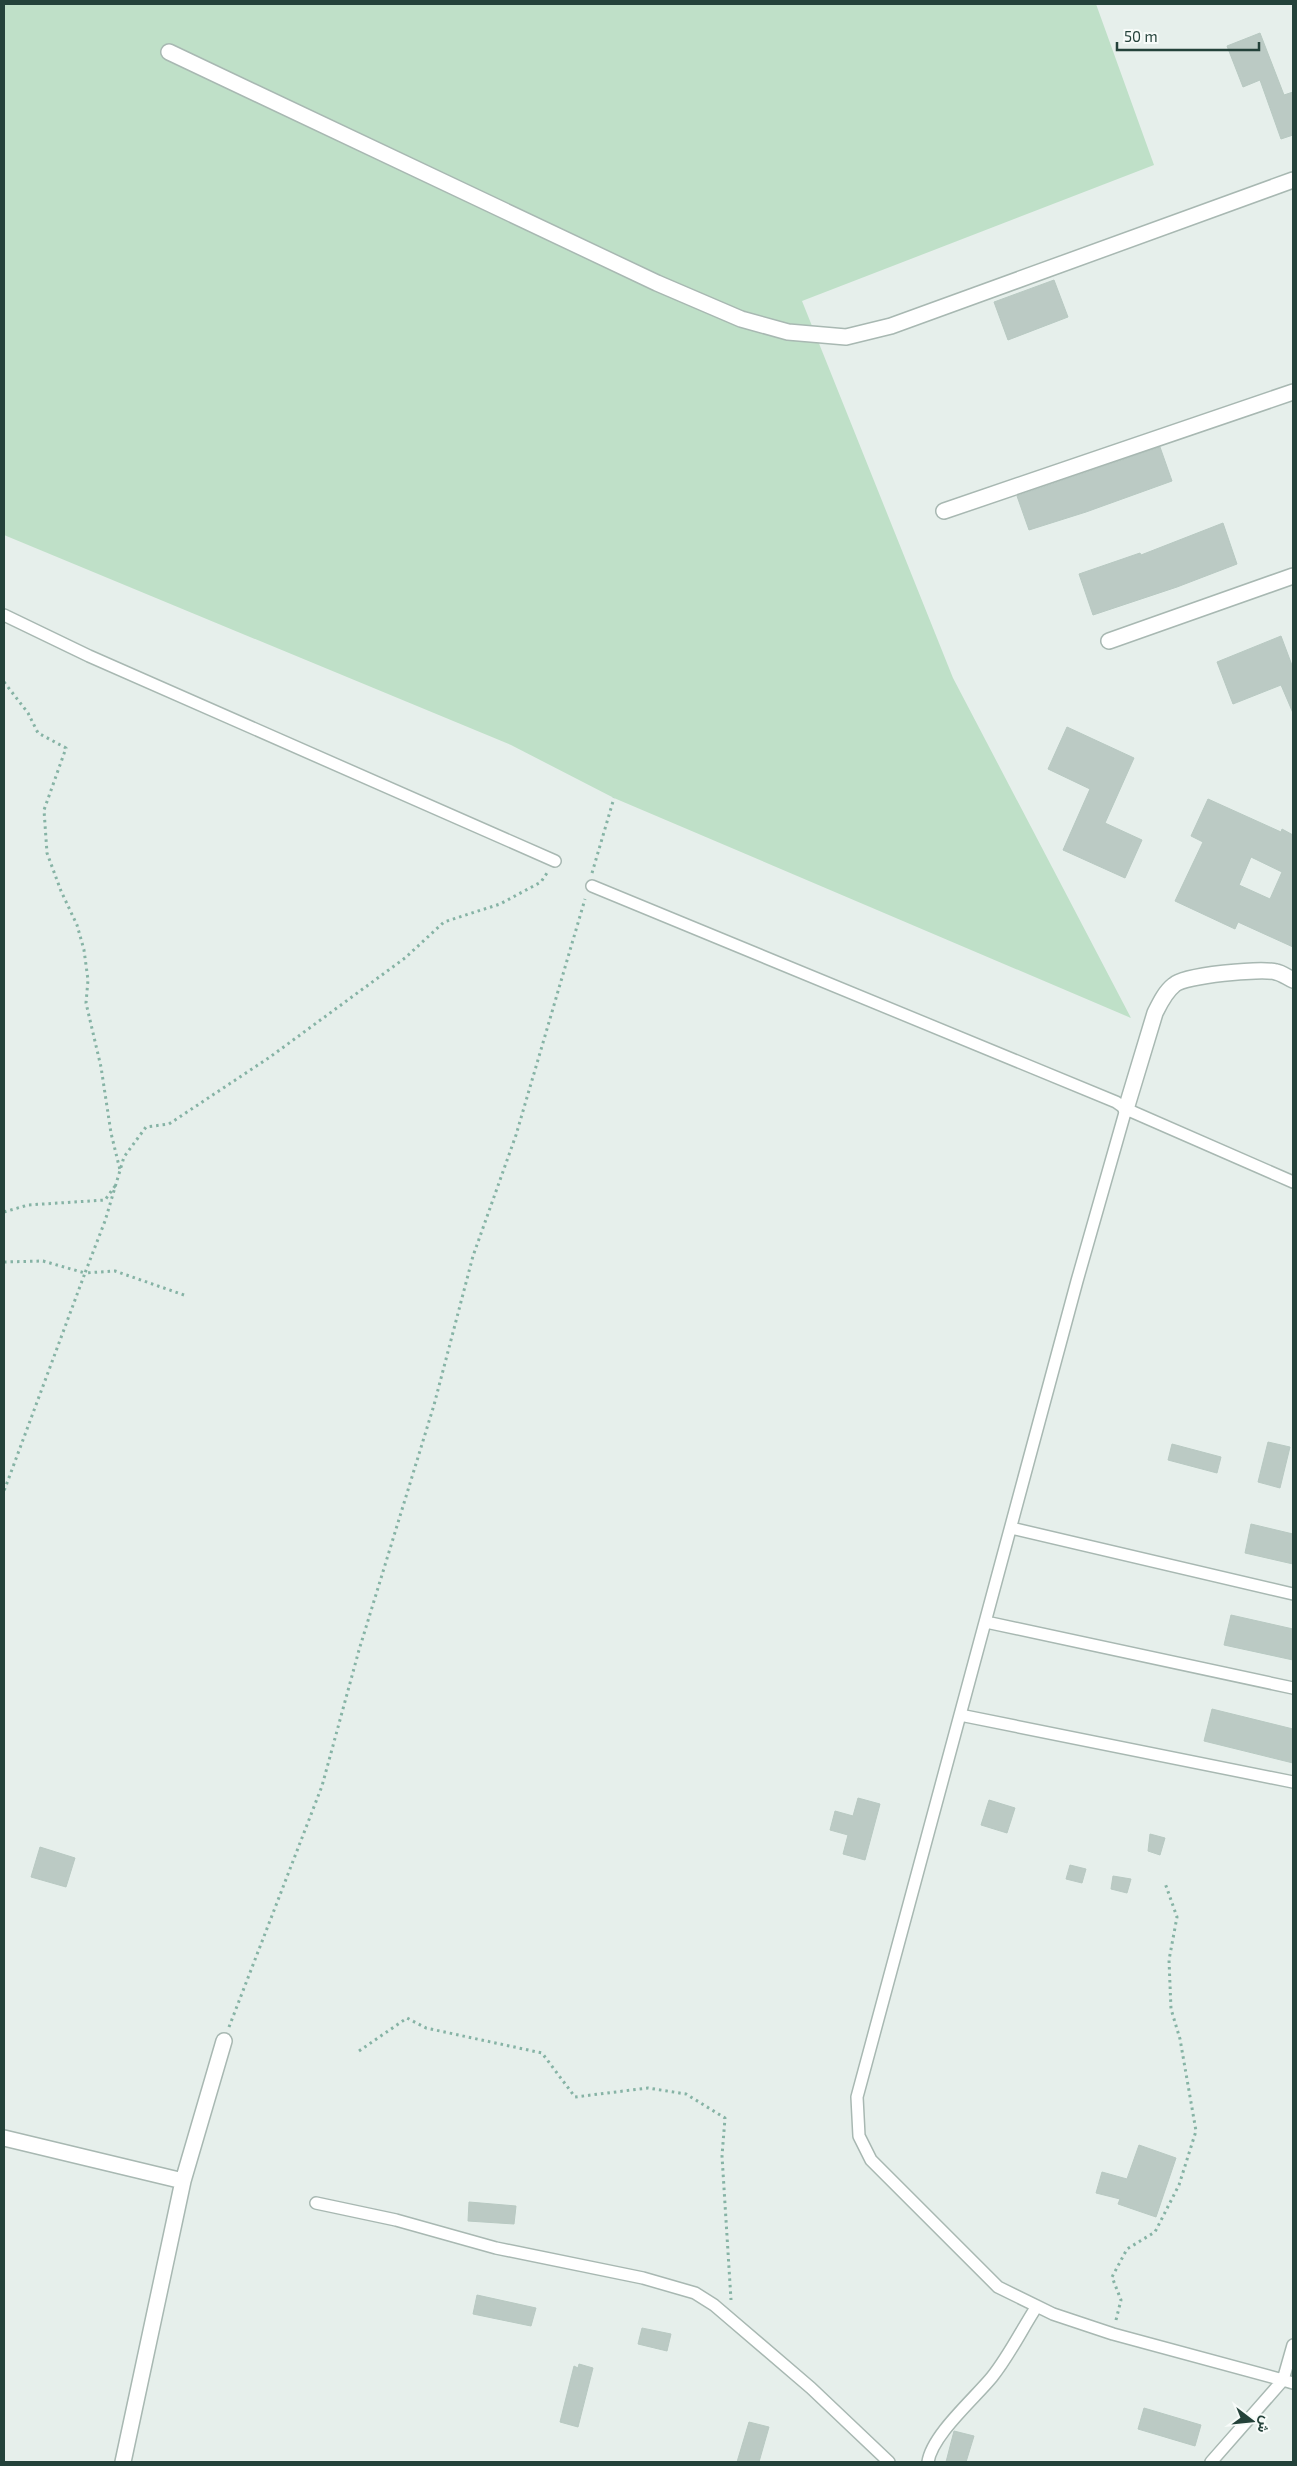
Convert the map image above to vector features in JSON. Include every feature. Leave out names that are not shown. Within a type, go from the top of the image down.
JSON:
[{"type":"street","points":[[169,52],[657,283],[741,319],[788,332],[846,337],[891,326],[1293,180]]},
{"type":"street","points":[[944,511],[1293,392]]},
{"type":"street","points":[[1109,641],[1293,576]]},
{"type":"street","points":[[1126,1110],[1155,1013],[1162,999],[1175,984],[1188,978],[1275,972],[1293,980]]},
{"type":"street","points":[[123,2462],[183,2181],[224,2041]]},
{"type":"street","points":[[4,2138],[183,2181]]},
{"type":"lane","points":[[4,615],[89,656],[555,861]]},
{"type":"lane","points":[[589,887],[1116,1102],[1126,1110],[1293,1182]]},
{"type":"lane","points":[[1126,1110],[857,2097],[859,2136],[870,2160],[998,2287],[1053,2314],[1113,2334],[1288,2381]]},
{"type":"lane","points":[[1011,1528],[1293,1594]]},
{"type":"lane","points":[[986,1622],[1293,1688]]},
{"type":"lane","points":[[960,1715],[1293,1782]]},
{"type":"lane","points":[[316,2203],[396,2220],[496,2248],[643,2278],[695,2293],[714,2305],[732,2320],[810,2388],[889,2462]]},
{"type":"lane","points":[[928,2462],[929,2456],[948,2426],[993,2376],[1036,2306]]},
{"type":"lane","points":[[1211,2462],[1288,2381],[1293,2345]]},
{"type":"path","points":[[4,682],[28,713],[38,733],[66,748],[44,810],[47,853],[61,891],[77,925],[84,950],[88,980],[86,1003],[101,1067],[111,1133],[120,1171]]},
{"type":"path","points":[[224,2041],[322,1786],[358,1650],[434,1405],[473,1256],[516,1135],[614,798]]},
{"type":"path","points":[[4,1491],[105,1221],[124,1157],[146,1127],[169,1124],[270,1057],[405,958],[444,922],[500,904],[541,882],[555,861]]},
{"type":"path","points":[[4,1212],[28,1205],[105,1200],[116,1184]]},
{"type":"path","points":[[4,1262],[43,1261],[85,1273],[115,1271],[184,1295]]},
{"type":"path","points":[[1113,2334],[1121,2300],[1112,2277],[1127,2249],[1155,2232],[1179,2185],[1196,2130],[1180,2039],[1170,2009],[1169,1960],[1177,1917],[1165,1883]]},
{"type":"path","points":[[359,2051],[407,2018],[426,2028],[542,2053],[575,2097],[648,2088],[686,2094],[725,2118],[722,2156],[732,2320]]},
{"type":"green space","points":[[4,4],[1096,4],[1154,165],[802,301],[953,678],[1131,1018],[614,798],[511,745],[4,535]]},
{"type":"building","points":[[1260,33],[1284,95],[1293,92],[1293,135],[1281,139],[1260,80],[1243,87],[1227,46]]},
{"type":"building","points":[[1054,280],[1068,317],[1008,340],[994,302]]},
{"type":"building","points":[[1160,447],[1172,481],[1029,530],[1017,496]]},
{"type":"building","points":[[1223,523],[1237,564],[1177,587],[1093,615],[1079,574],[1140,553],[1141,555]]},
{"type":"building","points":[[1281,636],[1293,668],[1293,713],[1281,685],[1233,704],[1217,662]]},
{"type":"building","points":[[1067,727],[1134,758],[1105,823],[1142,840],[1125,878],[1063,850],[1090,789],[1048,769]]},
{"type":"building","points":[[1208,799],[1281,832],[1282,829],[1293,835],[1293,947],[1238,922],[1235,929],[1175,901],[1203,842],[1191,836]],"holes":[[[1251,857],[1282,872],[1270,899],[1239,885]]]},
{"type":"building","points":[[1268,1442],[1290,1447],[1280,1488],[1258,1482]]},
{"type":"building","points":[[1172,1444],[1221,1457],[1217,1473],[1168,1460]]},
{"type":"building","points":[[1251,1524],[1293,1534],[1293,1564],[1245,1553]]},
{"type":"building","points":[[1231,1615],[1293,1629],[1293,1660],[1224,1645]]},
{"type":"building","points":[[1212,1709],[1293,1729],[1293,1763],[1204,1741]]},
{"type":"building","points":[[858,1798],[880,1804],[865,1860],[843,1854],[848,1835],[830,1830],[835,1811],[853,1816]]},
{"type":"building","points":[[989,1800],[1015,1808],[1007,1833],[981,1825]]},
{"type":"building","points":[[1150,1834],[1165,1838],[1160,1855],[1148,1851]]},
{"type":"building","points":[[40,1847],[75,1858],[66,1887],[31,1877]]},
{"type":"building","points":[[1070,1865],[1086,1869],[1082,1883],[1066,1879]]},
{"type":"building","points":[[1113,1876],[1131,1879],[1127,1893],[1111,1889]]},
{"type":"building","points":[[1139,2145],[1176,2158],[1156,2217],[1118,2204],[1120,2199],[1096,2193],[1102,2172],[1127,2179]]},
{"type":"building","points":[[469,2202],[516,2206],[514,2224],[468,2221]]},
{"type":"building","points":[[477,2295],[536,2308],[531,2326],[473,2314]]},
{"type":"building","points":[[642,2328],[671,2334],[667,2351],[638,2344]]},
{"type":"building","points":[[579,2364],[593,2368],[578,2427],[560,2422],[574,2366],[578,2368]]},
{"type":"building","points":[[1144,2408],[1201,2425],[1195,2446],[1138,2429]]},
{"type":"building","points":[[749,2422],[769,2427],[759,2462],[737,2462]]},
{"type":"building","points":[[954,2431],[974,2436],[966,2462],[946,2462]]}]
